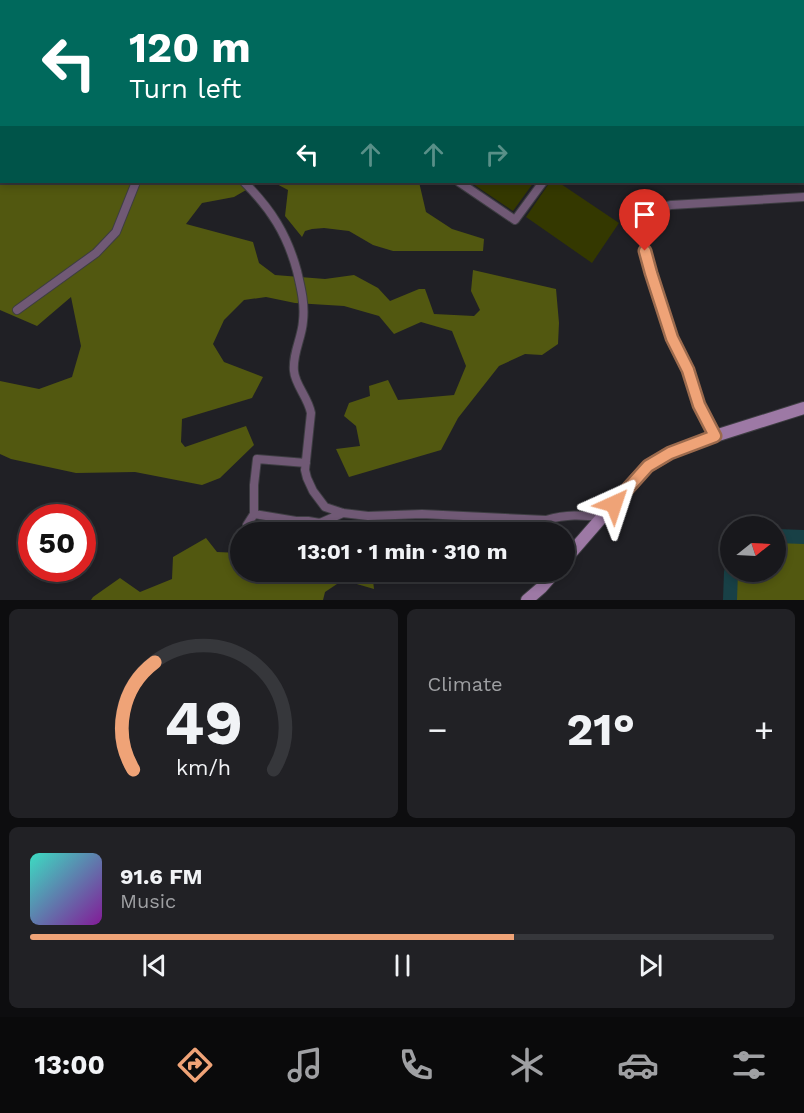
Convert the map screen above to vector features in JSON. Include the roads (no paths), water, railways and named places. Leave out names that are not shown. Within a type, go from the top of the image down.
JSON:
[{"type":"main road","points":[[575,549],[648,466],[670,453],[715,436],[804,408]]},
{"type":"main road","points":[[527,600],[546,582]]},
{"type":"street","points":[[17,310],[96,253],[116,232],[136,183]]},
{"type":"street","points":[[245,183],[266,206],[284,232],[303,292],[303,325],[294,362],[294,372],[311,413],[306,463],[307,478],[325,507],[343,513],[368,516],[422,514],[546,520],[561,515],[603,517]]},
{"type":"street","points":[[460,183],[515,220],[542,183]]},
{"type":"street","points":[[715,436],[699,405],[688,370],[672,338],[646,258],[644,227],[651,215],[660,207],[804,197]]},
{"type":"street","points":[[250,522],[254,514],[257,459],[306,463]]},
{"type":"street","points":[[254,514],[320,523],[343,513]]},
{"type":"waterway","points":[[786,536],[804,537]]},
{"type":"waterway","points":[[730,600],[731,582]]}]
